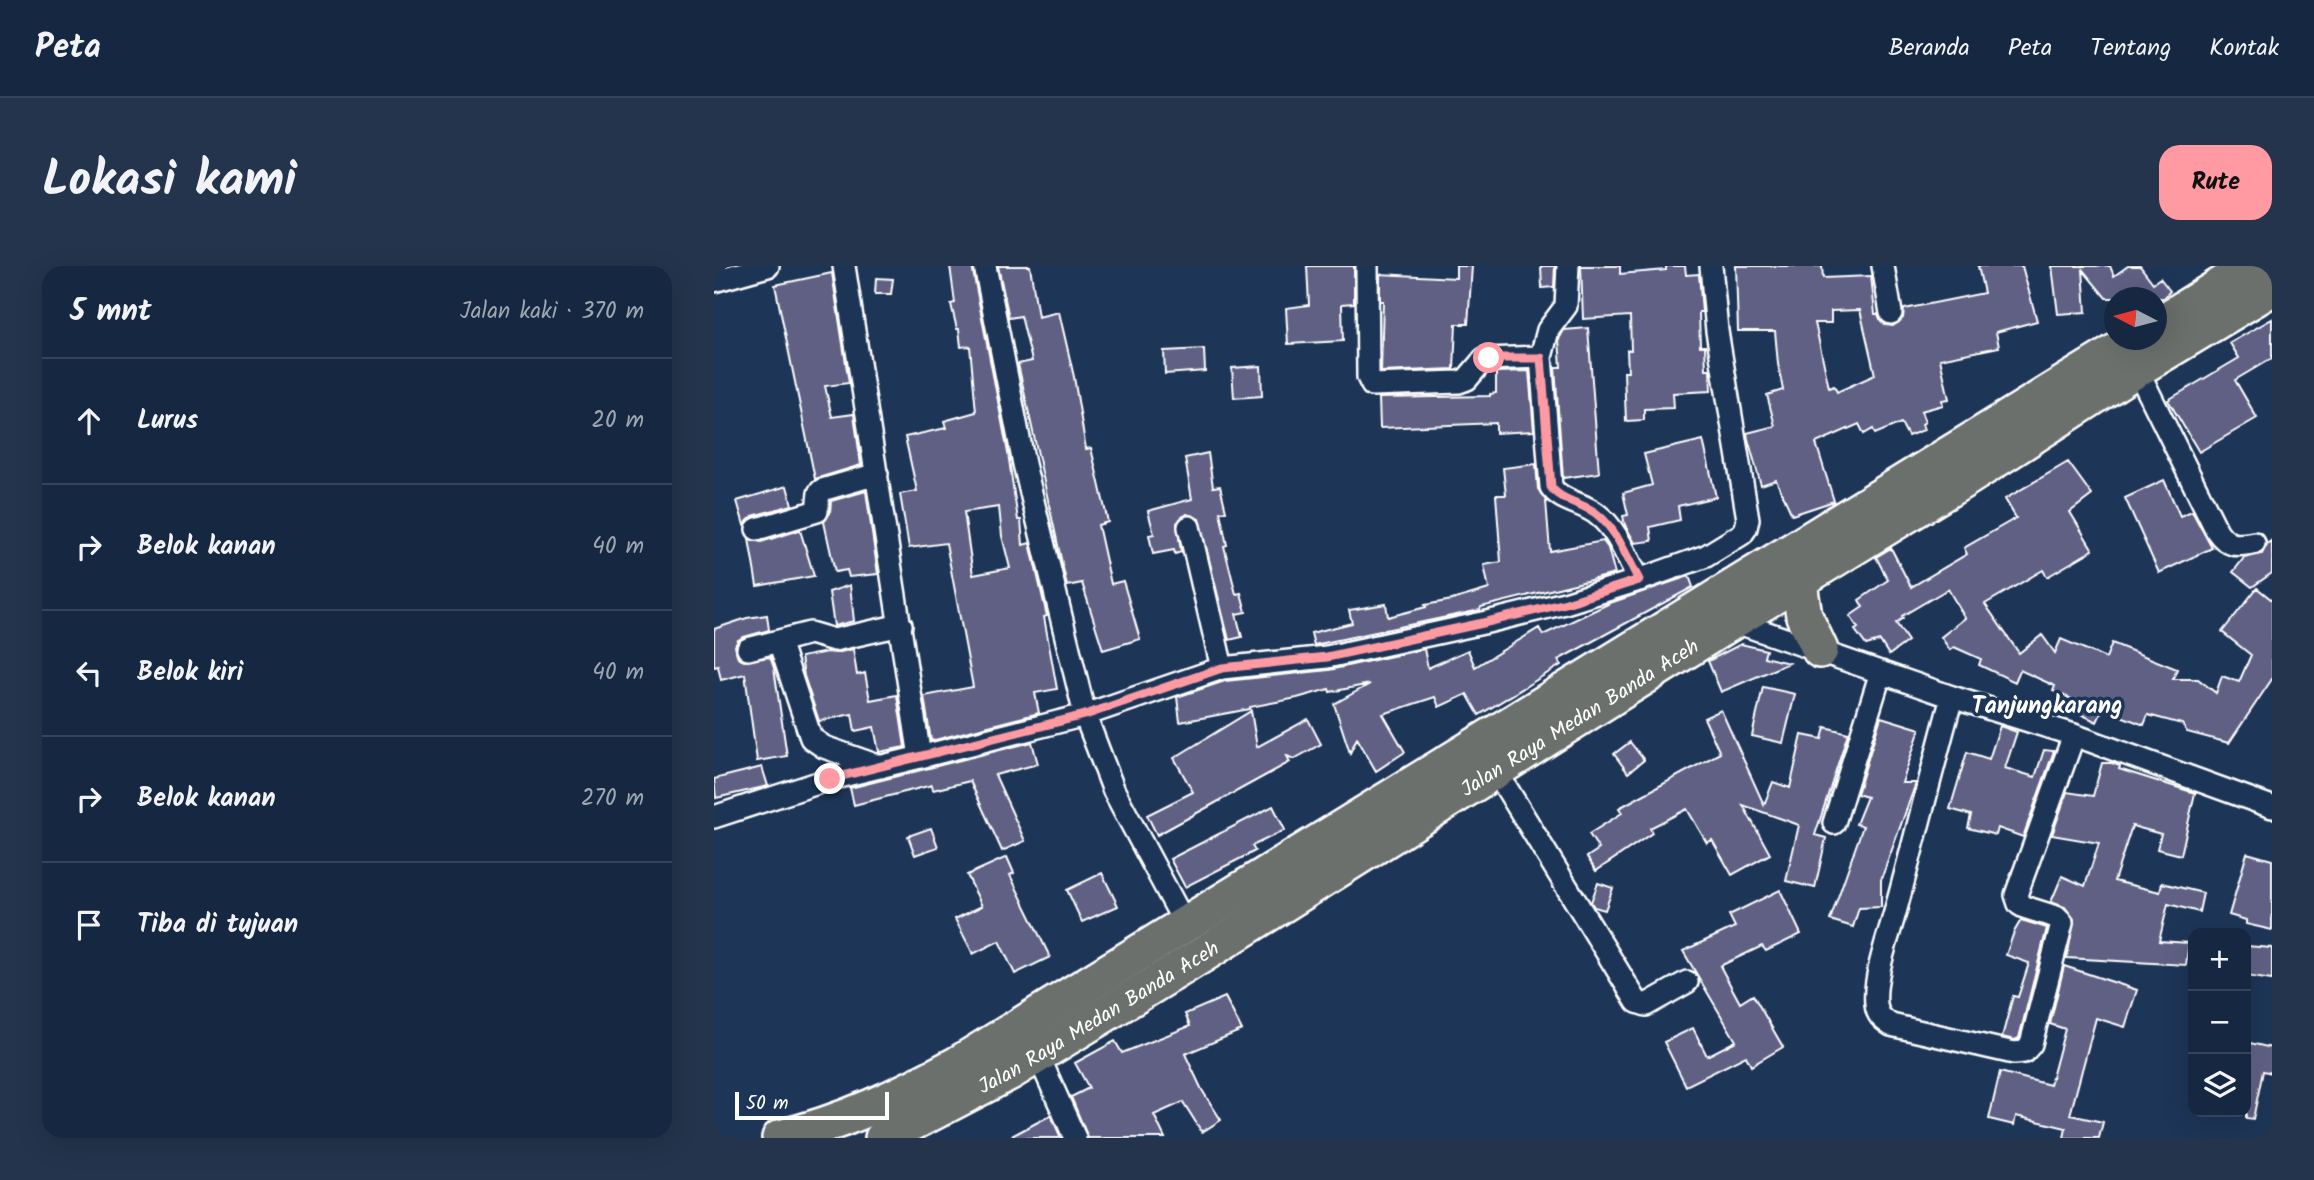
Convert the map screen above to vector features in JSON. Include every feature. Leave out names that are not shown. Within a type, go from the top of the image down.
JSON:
[{"type":"highway","points":[[2167,320],[2252,266]]},
{"type":"highway","name":"Jalan Raya Medan Banda Aceh","points":[[779,1138],[847,1118],[909,1091],[958,1064],[1185,924],[1731,606],[2136,354],[2272,288]]},
{"type":"highway","name":"Jalan Raya Medan Banda Aceh","points":[[883,1138],[1038,1055],[1496,771],[1731,606],[1799,583],[1960,465]]},
{"type":"highway","points":[[1799,583],[1804,616],[1820,650]]},
{"type":"street","points":[[714,281],[768,266]]},
{"type":"street","points":[[844,266],[920,757]]},
{"type":"street","points":[[985,266],[1024,464],[1085,715],[1114,791],[1185,924]]},
{"type":"street","points":[[1367,266],[1368,377],[1372,385],[1460,382],[1467,379],[1484,359],[1541,358]]},
{"type":"street","points":[[1568,266],[1566,306],[1548,330],[1541,358],[1551,487],[1557,494],[1600,516],[1610,528],[1639,580]]},
{"type":"street","points":[[714,817],[830,779],[1085,715],[1222,668],[1327,657],[1483,623],[1566,603],[1706,556],[1742,534],[1748,519],[1717,331],[1711,266]]},
{"type":"street","points":[[1883,266],[1891,313]]},
{"type":"street","points":[[2136,354],[2217,531],[2231,545],[2254,543]]},
{"type":"street","points":[[757,529],[817,510],[822,490],[877,474]]},
{"type":"street","points":[[1189,527],[1222,668]]},
{"type":"street","points":[[1706,556],[1731,606],[1820,650],[1952,697],[2074,735],[2272,807]]},
{"type":"street","points":[[748,649],[810,633],[836,640],[901,625]]},
{"type":"street","points":[[779,641],[811,738],[824,747],[881,767]]},
{"type":"street","points":[[1833,822],[1881,672]]},
{"type":"street","points":[[1952,697],[1879,977],[1876,1007],[1883,1020],[1891,1024],[2014,1053],[2024,1052],[2031,1044],[2062,923],[2056,917],[2019,904],[2016,895],[2074,735]]},
{"type":"street","points":[[1496,771],[1637,1002],[1646,1005],[1687,982]]},
{"type":"street","points":[[1038,1055],[1075,1138]]},
{"type":"building","points":[[950,266],[972,266],[1018,520],[1021,520],[1023,545],[1030,543],[1047,616],[1044,617],[1057,689],[1035,693],[1039,713],[931,741],[924,696],[973,687],[946,543],[909,548],[900,494],[917,491],[905,437],[946,428],[944,421],[976,412],[970,346],[961,347],[959,329],[951,304],[955,303]],"holes":[[[999,507],[1002,536],[1010,568],[973,575],[964,512]]]},
{"type":"building","points":[[998,266],[1030,266],[1038,317],[1059,312],[1074,377],[1086,449],[1091,448],[1108,522],[1098,525],[1111,584],[1123,581],[1140,639],[1103,650],[1082,583],[1067,586],[1018,364],[1032,361],[1021,316],[1009,318]]},
{"type":"building","points":[[1307,266],[1354,266],[1354,303],[1342,304],[1343,341],[1288,344],[1286,308],[1309,305]]},
{"type":"building","points":[[1456,266],[1472,266],[1468,324],[1456,324],[1454,369],[1381,372],[1383,301],[1380,301],[1380,274],[1456,278]]},
{"type":"building","points":[[1541,266],[1555,266],[1554,287],[1542,288]]},
{"type":"building","points":[[1581,266],[1620,266],[1620,274],[1666,270],[1666,266],[1685,266],[1686,275],[1699,274],[1702,312],[1699,312],[1700,346],[1705,346],[1711,391],[1673,393],[1674,408],[1644,409],[1644,420],[1626,421],[1624,372],[1628,372],[1627,350],[1631,350],[1630,316],[1583,319]]},
{"type":"building","points":[[1736,266],[1822,266],[1823,278],[1871,276],[1875,314],[1878,314],[1886,325],[1893,326],[1903,318],[1904,309],[1984,293],[1978,266],[2022,266],[2037,321],[1996,332],[1999,347],[1940,359],[1949,399],[1942,400],[1943,405],[1921,411],[1925,422],[1922,424],[1924,430],[1908,436],[1901,423],[1875,434],[1873,429],[1864,434],[1859,424],[1816,443],[1834,501],[1792,515],[1776,480],[1761,485],[1747,433],[1775,426],[1767,395],[1783,390],[1775,331],[1738,331]],"holes":[[[1860,310],[1875,375],[1837,392],[1834,386],[1829,388],[1815,323],[1831,323],[1831,311]]]},
{"type":"building","points":[[2052,266],[2110,266],[2114,276],[2128,266],[2140,266],[2153,283],[2160,278],[2167,287],[2104,287],[2104,296],[2083,270],[2086,312],[2058,314]]},
{"type":"building","points":[[832,273],[849,383],[825,386],[832,417],[854,414],[861,465],[815,479],[775,285]]},
{"type":"building","points":[[876,278],[893,279],[891,294],[875,294]]},
{"type":"building","points":[[2272,319],[2272,358],[2235,380],[2257,418],[2199,452],[2168,400],[2239,358],[2230,343]]},
{"type":"building","points":[[1588,328],[1599,473],[1563,478],[1555,367],[1561,367],[1559,339],[1564,330]]},
{"type":"building","points":[[1204,349],[1205,371],[1165,374],[1164,351]]},
{"type":"building","points":[[1261,366],[1262,396],[1234,398],[1232,368]]},
{"type":"building","points":[[1529,371],[1534,431],[1496,433],[1496,423],[1380,428],[1379,398],[1490,396],[1496,393],[1496,372]]},
{"type":"building","points":[[1703,440],[1716,497],[1678,506],[1680,520],[1650,527],[1652,541],[1635,543],[1625,525],[1623,516],[1628,515],[1623,493],[1652,485],[1644,454]]},
{"type":"building","points":[[1208,453],[1213,487],[1220,486],[1226,511],[1220,512],[1227,545],[1224,546],[1236,594],[1241,593],[1246,612],[1236,614],[1242,637],[1229,640],[1199,519],[1187,514],[1177,523],[1181,552],[1175,554],[1174,550],[1153,554],[1149,535],[1154,534],[1148,511],[1192,499],[1185,458]]},
{"type":"building","points":[[2068,462],[2092,495],[2070,512],[2093,550],[2047,577],[2043,570],[1985,604],[2019,653],[2042,635],[2055,653],[2061,639],[2106,658],[2112,643],[2177,669],[2173,679],[2198,679],[2216,693],[2222,676],[2239,682],[2251,655],[2222,632],[2257,588],[2272,600],[2272,679],[2229,743],[2187,732],[2182,724],[2148,715],[2144,725],[2103,709],[2097,722],[2072,710],[2076,701],[2053,691],[2055,686],[2020,670],[2015,682],[1979,665],[1981,659],[1954,647],[1950,650],[1941,637],[1965,618],[1948,589],[1902,616],[1896,623],[1908,641],[1889,655],[1880,641],[1866,645],[1855,630],[1858,628],[1850,616],[1863,607],[1859,600],[1888,580],[1876,557],[1891,548],[1911,587],[1967,554],[1964,548],[2016,518],[2005,499]]},
{"type":"building","points":[[1536,464],[1538,489],[1546,501],[1550,551],[1603,541],[1608,548],[1615,574],[1481,607],[1480,610],[1314,645],[1311,633],[1352,623],[1349,610],[1386,604],[1388,617],[1489,589],[1484,565],[1501,562],[1496,495],[1506,495],[1503,468]]},
{"type":"building","points":[[2164,480],[2180,516],[2192,511],[2212,548],[2159,573],[2125,498]]},
{"type":"building","points":[[787,486],[792,505],[753,516],[744,525],[737,501]]},
{"type":"building","points":[[866,491],[878,574],[849,577],[847,570],[835,572],[824,522],[830,513],[831,501]]},
{"type":"building","points":[[800,530],[814,576],[757,586],[749,539],[761,542]]},
{"type":"building","points":[[2272,540],[2272,573],[2252,587],[2233,572],[2244,558],[2262,554]]},
{"type":"building","points":[[1689,576],[1693,587],[1558,660],[1561,665],[1479,715],[1467,694],[1439,707],[1435,697],[1383,714],[1405,752],[1376,771],[1357,738],[1350,753],[1334,704],[1370,684],[1330,692],[1329,689],[1250,709],[1180,722],[1177,697],[1225,681],[1329,670],[1424,649],[1428,668],[1468,650],[1475,667],[1539,628],[1543,635],[1610,603]]},
{"type":"building","points":[[850,585],[854,621],[834,626],[829,592]]},
{"type":"building","points":[[767,615],[769,630],[744,637],[738,640],[735,646],[738,658],[744,661],[770,657],[774,668],[787,756],[757,761],[745,674],[721,680],[718,666],[714,667],[714,629],[747,618]]},
{"type":"building","points":[[1741,644],[1766,650],[1764,657],[1789,663],[1721,692],[1708,661]]},
{"type":"building","points":[[853,649],[857,675],[865,673],[870,700],[897,695],[905,747],[879,752],[874,727],[855,731],[852,714],[819,721],[804,676],[801,657]]},
{"type":"building","points":[[1763,687],[1795,694],[1783,743],[1752,736]]},
{"type":"building","points":[[1721,710],[1764,805],[1773,782],[1790,788],[1802,735],[1822,739],[1825,727],[1848,733],[1815,835],[1826,838],[1815,888],[1786,881],[1799,825],[1743,805],[1770,854],[1732,875],[1712,840],[1707,843],[1687,809],[1650,828],[1652,833],[1596,871],[1587,857],[1599,849],[1589,834],[1622,813],[1619,808],[1720,753],[1704,718]]},
{"type":"building","points":[[1251,711],[1257,747],[1308,719],[1321,744],[1294,759],[1287,756],[1290,762],[1157,835],[1147,815],[1193,792],[1174,758]]},
{"type":"building","points":[[1881,717],[1920,729],[1902,783],[1916,783],[1881,880],[1881,907],[1859,908],[1853,927],[1830,920],[1863,826],[1856,824],[1867,797],[1857,794]]},
{"type":"building","points":[[2000,726],[2017,732],[2005,768],[2035,777],[2044,750],[2054,751],[2023,837],[1998,828],[1996,835],[1968,828],[1971,815],[1950,809],[1967,752],[1989,759]]},
{"type":"building","points":[[1032,742],[1038,764],[995,775],[1025,841],[1002,851],[970,781],[933,790],[932,785],[854,805],[850,788]]},
{"type":"building","points":[[1630,742],[1644,760],[1628,773],[1614,754]]},
{"type":"building","points":[[2102,763],[2112,763],[2120,766],[2119,769],[2195,793],[2181,855],[2157,849],[2161,834],[2132,826],[2114,881],[2160,892],[2162,883],[2203,893],[2199,912],[2168,904],[2159,941],[2188,943],[2186,965],[2067,958],[2074,919],[2065,907],[2051,902],[2062,876],[2085,886],[2099,843],[2052,835],[2067,792],[2093,796]]},
{"type":"building","points":[[762,767],[768,786],[716,798],[714,779]]},
{"type":"building","points":[[1273,806],[1285,830],[1252,846],[1255,851],[1185,887],[1170,859]]},
{"type":"building","points":[[931,828],[938,847],[915,855],[908,836]]},
{"type":"building","points":[[2247,853],[2272,860],[2272,930],[2246,924],[2246,920],[2229,915]]},
{"type":"building","points":[[1007,857],[1014,873],[1010,875],[1050,957],[1015,974],[999,941],[973,954],[955,919],[982,906],[967,875]]},
{"type":"building","points":[[1102,873],[1118,906],[1082,922],[1067,890]]},
{"type":"building","points":[[1598,883],[1613,888],[1605,910],[1594,907],[1591,902]]},
{"type":"building","points":[[1780,890],[1801,934],[1766,951],[1762,946],[1720,966],[1740,1003],[1753,995],[1783,1047],[1751,1066],[1746,1056],[1686,1086],[1664,1042],[1693,1028],[1707,1056],[1736,1041],[1683,951],[1735,927],[1729,915]]},
{"type":"building","points":[[2021,920],[2047,928],[2019,1038],[2015,1040],[2002,1037],[2013,996],[2018,997],[2029,963],[2006,955]]},
{"type":"building","points":[[2251,946],[2272,948],[2272,980],[2251,977]]},
{"type":"building","points":[[2064,966],[2137,990],[2125,1027],[2096,1018],[2070,1115],[2103,1122],[2099,1138],[2064,1138],[2066,1128],[2016,1116],[2014,1125],[1989,1119],[2000,1072],[2050,1085],[2065,1029],[2050,1024]]},
{"type":"building","points":[[1225,997],[1242,1030],[1185,1054],[1202,1090],[1221,1120],[1202,1132],[1183,1102],[1154,1115],[1165,1138],[1088,1138],[1071,1097],[1089,1088],[1075,1063],[1115,1041],[1122,1053],[1190,1026],[1185,1014]]},
{"type":"building","points":[[2251,1043],[2272,1048],[2272,1073],[2263,1071],[2253,1119],[2246,1118],[2251,1117]]},
{"type":"building","points":[[1051,1115],[1061,1138],[1008,1138]]},
{"type":"district","name":"Tanjungkarang","points":[[2047,705]]},
{"type":"route","points":[[830,779],[1085,715],[1222,668],[1327,657],[1566,603],[1639,580],[1610,528],[1600,516],[1557,494],[1551,487],[1541,358],[1489,358]]}]
